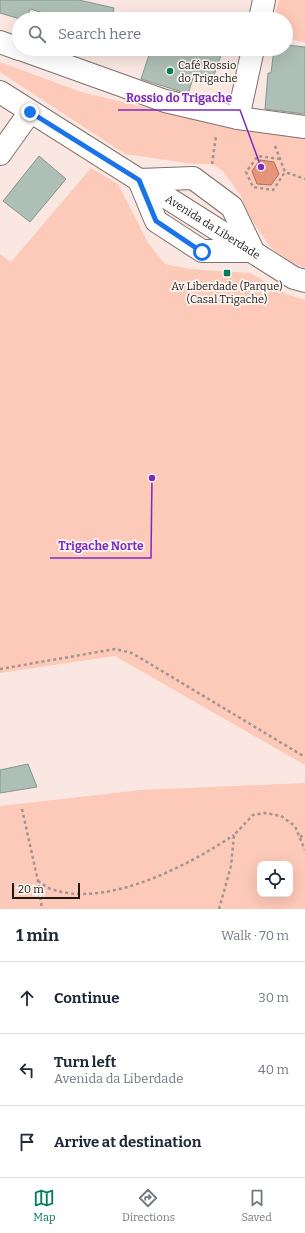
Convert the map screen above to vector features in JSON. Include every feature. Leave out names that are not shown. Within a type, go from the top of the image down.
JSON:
[{"type":"street","points":[[261,12],[264,0]]},
{"type":"street","points":[[0,42],[12,46]]},
{"type":"street","points":[[40,56],[165,101],[229,116],[305,127]]},
{"type":"street","points":[[229,116],[250,56]]},
{"type":"street","name":"Avenida da Liberdade","points":[[0,92],[294,278],[305,281]]},
{"type":"street","points":[[0,154],[30,112]]},
{"type":"street","points":[[139,180],[193,178],[208,191],[232,207],[253,251]]},
{"type":"path","points":[[208,191],[229,116]]},
{"type":"path","points":[[270,122],[270,132],[285,172],[305,179]]},
{"type":"path","points":[[280,159],[258,156],[246,172],[253,187],[273,190],[285,172]]},
{"type":"path","points":[[0,669],[115,649],[132,653],[305,757]]},
{"type":"path","points":[[22,809],[38,881],[42,909]]},
{"type":"path","points":[[38,881],[53,890],[74,894],[131,887],[186,865],[234,835],[253,815],[265,813],[281,816],[295,826],[305,850]]},
{"type":"path","points":[[300,837],[305,834]]},
{"type":"path","points":[[219,909],[231,866],[234,835]]},
{"type":"shaded area","points":[[279,0],[305,0],[305,42],[293,40],[293,12],[276,12]]},
{"type":"shaded area","points":[[0,62],[81,92],[202,121],[305,138],[305,268],[291,262],[271,248],[251,219],[241,196],[223,171],[212,164],[194,164],[125,154],[0,72]]},
{"type":"shaded area","points":[[260,160],[274,162],[279,174],[271,185],[257,184],[252,171]]},
{"type":"shaded area","points":[[91,168],[118,184],[148,243],[165,264],[190,269],[250,273],[286,294],[305,300],[305,765],[115,656],[0,673],[0,254],[11,262]]},
{"type":"shaded area","points":[[305,783],[305,909],[0,909],[0,806],[141,790]]},
{"type":"building","points":[[0,0],[79,0],[114,8],[113,12],[40,12],[30,9],[29,12],[12,12],[12,17],[0,13]]},
{"type":"building","points":[[293,46],[305,47],[305,114],[265,109],[268,73],[271,73],[273,56],[293,56]]},
{"type":"building","points":[[149,56],[221,56],[212,81],[194,75],[188,94],[141,79]]},
{"type":"building","points":[[39,156],[66,179],[30,222],[3,201]]},
{"type":"building","points":[[28,764],[37,787],[0,793],[0,770]]},
{"type":"place","name":"Café Rossio do Trigache","points":[[170,71]]},
{"type":"place","name":"Rossio do Trigache","points":[[261,167]]},
{"type":"place","name":"Av Liberdade (Parque) (Casal Trigache)","points":[[227,273]]},
{"type":"place","name":"Trigache Norte","points":[[152,478]]},
{"type":"route","points":[[30,112],[139,180],[156,221],[202,252]]}]
